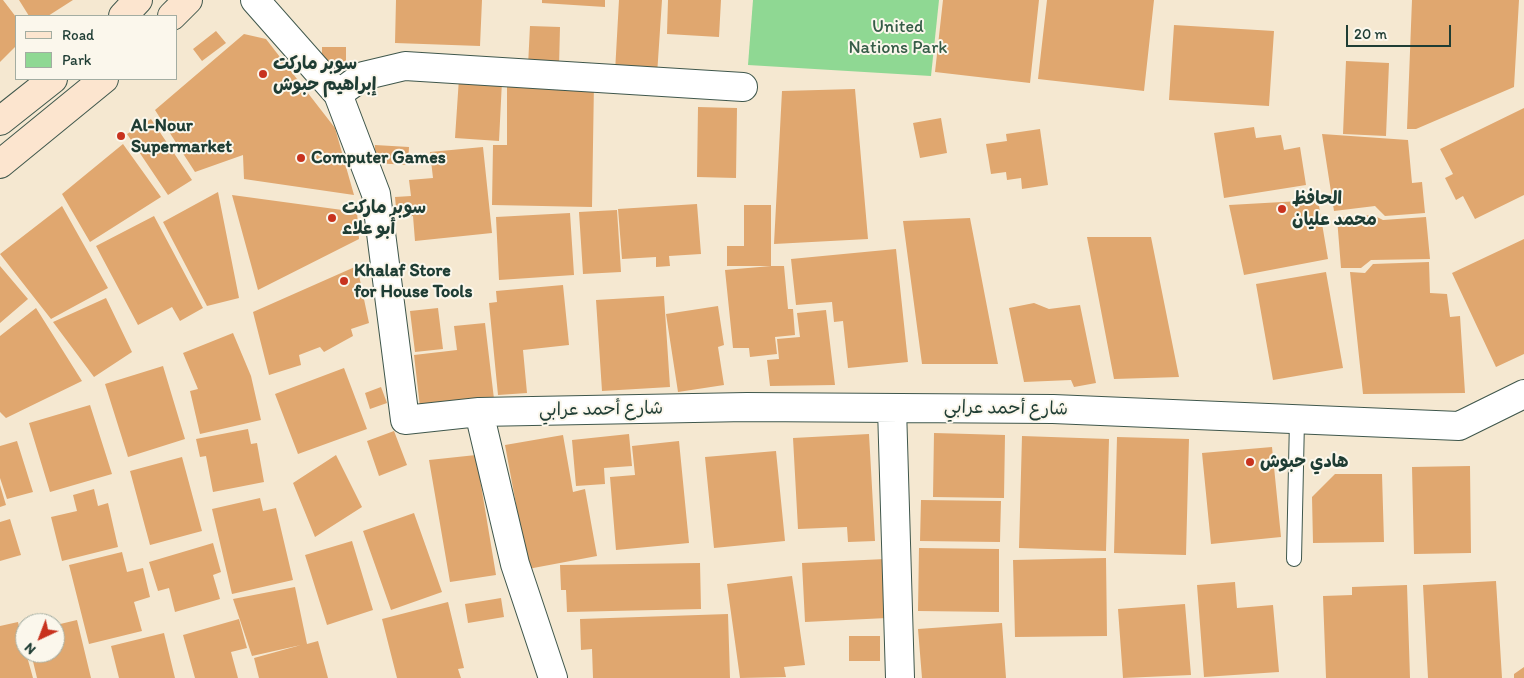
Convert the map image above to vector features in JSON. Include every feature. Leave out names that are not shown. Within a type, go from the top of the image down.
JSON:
[{"type":"main road","points":[[123,15],[138,0]]},
{"type":"main road","points":[[173,15],[188,0]]},
{"type":"main road","points":[[0,121],[52,80]]},
{"type":"main road","points":[[0,164],[103,80]]},
{"type":"street","points":[[255,0],[338,94],[364,76],[405,66],[743,87]]},
{"type":"street","name":"شارع أحمد عرابي","points":[[338,94],[376,194],[405,420],[479,412],[747,407],[1052,409],[1459,426],[1524,394]]},
{"type":"street","points":[[892,408],[900,678]]},
{"type":"street","points":[[479,412],[515,564],[553,678]]},
{"type":"lane","points":[[1294,559],[1296,420]]},
{"type":"green space","name":"United Nations Park","points":[[753,0],[939,0],[931,76],[748,65]]},
{"type":"building","points":[[0,0],[3,0],[15,16],[15,47],[0,62]]},
{"type":"building","points":[[19,0],[73,0],[50,15],[28,15]]},
{"type":"building","points":[[396,0],[482,0],[480,46],[395,43]]},
{"type":"building","points":[[542,0],[605,0],[605,7],[542,3]]},
{"type":"building","points":[[619,0],[662,0],[657,75],[615,72]]},
{"type":"building","points":[[668,0],[721,0],[719,37],[667,34]]},
{"type":"building","points":[[943,0],[1039,0],[1030,83],[935,72]]},
{"type":"building","points":[[1047,0],[1154,0],[1144,91],[1038,79]]},
{"type":"building","points":[[1412,0],[1519,0],[1514,87],[1416,129],[1407,129]]},
{"type":"building","points":[[1174,25],[1274,31],[1269,106],[1169,100]]},
{"type":"building","points":[[530,26],[560,27],[559,67],[528,66]]},
{"type":"building","points":[[216,31],[226,43],[202,61],[193,49]]},
{"type":"building","points":[[244,34],[266,39],[335,128],[354,195],[244,179],[243,155],[195,172],[155,110]]},
{"type":"building","points":[[322,47],[346,47],[346,67],[322,67]]},
{"type":"building","points":[[1346,61],[1389,63],[1386,136],[1343,134]]},
{"type":"building","points":[[459,78],[502,81],[499,141],[455,138]]},
{"type":"building","points":[[507,80],[594,82],[592,207],[492,205],[493,145],[507,145]]},
{"type":"building","points":[[855,89],[868,239],[774,244],[782,91]]},
{"type":"building","points":[[698,107],[737,108],[736,178],[697,177]]},
{"type":"building","points":[[1524,108],[1524,195],[1475,219],[1463,196],[1456,200],[1445,178],[1453,174],[1440,149]]},
{"type":"building","points":[[941,118],[947,153],[920,158],[913,123]]},
{"type":"building","points":[[151,119],[192,180],[168,195],[127,134]]},
{"type":"building","points":[[1254,127],[1256,138],[1281,135],[1284,150],[1300,147],[1306,185],[1224,198],[1214,133]]},
{"type":"building","points":[[1040,129],[1048,185],[1022,189],[1021,178],[1007,180],[1006,172],[991,174],[986,144],[1007,141],[1006,134]]},
{"type":"building","points":[[1322,134],[1408,140],[1412,183],[1422,182],[1425,213],[1385,216],[1375,206],[1334,211]]},
{"type":"building","points":[[123,144],[161,197],[90,242],[62,194]]},
{"type":"building","points":[[375,145],[409,147],[408,165],[374,163]]},
{"type":"building","points":[[483,147],[492,233],[415,241],[413,216],[397,218],[395,197],[411,196],[409,180],[433,178],[430,152]]},
{"type":"building","points":[[218,192],[239,298],[207,306],[163,222]]},
{"type":"building","points":[[232,195],[357,212],[359,239],[258,290]]},
{"type":"building","points":[[1318,200],[1328,259],[1244,275],[1229,205]]},
{"type":"building","points":[[697,204],[701,254],[669,256],[670,266],[656,267],[656,257],[622,259],[618,209]]},
{"type":"building","points":[[744,205],[771,205],[771,266],[727,266],[727,246],[744,246]]},
{"type":"building","points":[[62,206],[108,288],[51,319],[0,254]]},
{"type":"building","points":[[617,210],[621,272],[583,274],[579,212]]},
{"type":"building","points":[[570,213],[574,275],[499,280],[496,217]]},
{"type":"building","points":[[1373,215],[1383,220],[1426,217],[1430,259],[1371,260],[1361,268],[1341,268],[1337,218]]},
{"type":"building","points":[[154,216],[203,308],[180,321],[172,307],[138,325],[96,246]]},
{"type":"building","points":[[970,218],[998,364],[922,364],[903,221]]},
{"type":"building","points":[[1087,237],[1151,237],[1179,377],[1114,379]]},
{"type":"building","points":[[1524,239],[1524,354],[1496,367],[1452,273]]},
{"type":"building","points":[[896,249],[908,362],[848,368],[843,321],[834,322],[832,302],[796,305],[791,259]]},
{"type":"building","points":[[1429,262],[1430,293],[1447,294],[1450,317],[1460,316],[1465,393],[1363,394],[1350,272],[1365,273],[1373,264]]},
{"type":"building","points":[[0,266],[28,299],[0,323]]},
{"type":"building","points":[[357,266],[369,323],[351,329],[353,336],[324,352],[320,347],[299,355],[301,365],[269,375],[253,312]]},
{"type":"building","points":[[784,266],[788,309],[793,309],[795,335],[775,337],[777,354],[750,357],[749,348],[733,348],[725,270]]},
{"type":"building","points":[[1326,272],[1343,368],[1273,380],[1256,284]]},
{"type":"building","points":[[563,285],[569,345],[523,350],[527,393],[498,395],[489,303],[497,302],[496,291]]},
{"type":"building","points":[[664,296],[670,387],[602,391],[596,300]]},
{"type":"building","points":[[106,298],[132,352],[94,377],[53,322]]},
{"type":"building","points":[[1034,303],[1049,309],[1080,305],[1096,383],[1074,387],[1071,380],[1024,382],[1009,308]]},
{"type":"building","points":[[718,306],[724,345],[718,347],[724,385],[678,392],[666,314]]},
{"type":"building","points":[[36,308],[82,381],[6,418],[0,412],[0,336]]},
{"type":"building","points":[[438,308],[443,349],[415,352],[410,311]]},
{"type":"building","points":[[826,310],[835,385],[770,386],[767,360],[779,359],[777,339],[800,337],[797,313]]},
{"type":"building","points":[[485,323],[494,399],[420,407],[414,355],[457,350],[454,326]]},
{"type":"building","points":[[233,333],[251,376],[261,420],[200,434],[190,391],[198,389],[183,353]]},
{"type":"building","points":[[163,366],[185,439],[128,457],[105,384]]},
{"type":"building","points":[[344,368],[367,429],[298,454],[275,394]]},
{"type":"building","points":[[381,387],[387,403],[370,409],[365,393]]},
{"type":"building","points":[[90,405],[112,474],[50,492],[29,423]]},
{"type":"building","points":[[248,429],[251,444],[257,443],[264,482],[213,492],[206,456],[200,457],[196,439]]},
{"type":"building","points":[[394,431],[407,465],[379,476],[367,441]]},
{"type":"building","points":[[934,433],[1005,435],[1004,498],[933,497]]},
{"type":"building","points":[[629,434],[632,466],[604,468],[605,484],[576,486],[572,440]]},
{"type":"building","points":[[869,434],[875,541],[848,542],[847,527],[798,529],[793,438]]},
{"type":"building","points":[[563,435],[573,492],[585,489],[597,556],[528,569],[505,445]]},
{"type":"building","points":[[1022,436],[1109,439],[1106,551],[1019,548]]},
{"type":"building","points":[[1117,437],[1189,439],[1186,555],[1114,553]]},
{"type":"building","points":[[17,441],[33,492],[7,499],[0,478],[0,446]]},
{"type":"building","points":[[679,441],[689,543],[616,550],[610,477],[635,475],[632,446]]},
{"type":"building","points":[[1272,447],[1281,537],[1211,544],[1202,453]]},
{"type":"building","points":[[776,451],[785,541],[714,548],[705,457]]},
{"type":"building","points":[[336,455],[362,507],[315,537],[293,483]]},
{"type":"building","points":[[476,455],[496,575],[450,582],[429,460]]},
{"type":"building","points":[[182,457],[202,531],[150,545],[130,471]]},
{"type":"building","points":[[1470,466],[1471,553],[1414,554],[1412,467]]},
{"type":"building","points":[[1335,474],[1382,474],[1384,542],[1313,543],[1312,497]]},
{"type":"building","points":[[0,485],[6,505],[0,507]]},
{"type":"building","points":[[94,489],[98,506],[108,503],[118,547],[62,561],[51,517],[77,511],[73,495]]},
{"type":"building","points":[[260,498],[263,511],[276,508],[293,580],[232,594],[212,509]]},
{"type":"building","points":[[921,500],[1001,501],[1000,542],[920,541]]},
{"type":"building","points":[[414,513],[442,592],[391,610],[363,531]]},
{"type":"building","points":[[10,519],[21,555],[0,561],[0,522]]},
{"type":"building","points":[[352,541],[373,610],[327,625],[305,555]]},
{"type":"building","points":[[213,543],[221,572],[213,575],[220,599],[175,612],[169,588],[158,591],[149,562]]},
{"type":"building","points":[[919,548],[999,549],[999,612],[918,611]]},
{"type":"building","points":[[122,552],[127,572],[143,568],[150,597],[134,602],[142,631],[89,644],[69,565]]},
{"type":"building","points":[[1106,558],[1107,636],[1015,637],[1013,560]]},
{"type":"building","points":[[885,559],[887,618],[805,622],[802,563]]},
{"type":"building","points":[[700,563],[701,609],[567,612],[566,590],[561,590],[560,565]]},
{"type":"building","points":[[792,576],[805,665],[784,667],[786,677],[740,678],[727,584]]},
{"type":"building","points":[[1496,581],[1502,678],[1428,678],[1423,585]]},
{"type":"building","points":[[1235,582],[1237,608],[1273,605],[1279,672],[1204,677],[1197,585]]},
{"type":"building","points":[[1407,585],[1410,678],[1326,678],[1323,596],[1352,595],[1352,587]]},
{"type":"building","points":[[295,587],[307,644],[318,641],[328,678],[259,678],[254,658],[301,645],[252,656],[233,599]]},
{"type":"building","points":[[501,598],[504,617],[468,623],[465,604]]},
{"type":"building","points":[[448,602],[464,668],[458,669],[461,678],[397,678],[382,619]]},
{"type":"building","points":[[1185,604],[1191,675],[1123,678],[1118,609]]},
{"type":"building","points":[[728,614],[730,678],[593,678],[592,649],[581,650],[580,619]]},
{"type":"building","points":[[239,619],[247,648],[231,652],[238,678],[195,678],[183,635]]},
{"type":"building","points":[[77,620],[91,678],[37,678],[33,663],[65,663],[65,623]]},
{"type":"building","points":[[15,623],[15,663],[29,663],[33,678],[0,678],[0,626]]},
{"type":"building","points":[[1002,623],[1006,678],[922,678],[918,629]]},
{"type":"building","points":[[164,633],[175,678],[119,678],[111,646]]},
{"type":"building","points":[[849,636],[880,636],[880,661],[849,661]]},
{"type":"building","points":[[1524,667],[1524,678],[1514,678],[1514,674]]},
{"type":"place","name":"سوبر ماركت إبراهيم حبوش","points":[[263,74]]},
{"type":"place","name":"Al-Nour Supermarket","points":[[121,136]]},
{"type":"place","name":"Computer Games","points":[[301,158]]},
{"type":"place","name":"الحافظ محمد عليان","points":[[1282,209]]},
{"type":"place","name":"سوبر ماركت أبو علاء","points":[[332,218]]},
{"type":"place","name":"Khalaf Store for House Tools","points":[[344,281]]},
{"type":"place","name":"هادي حبوش","points":[[1250,462]]}]
